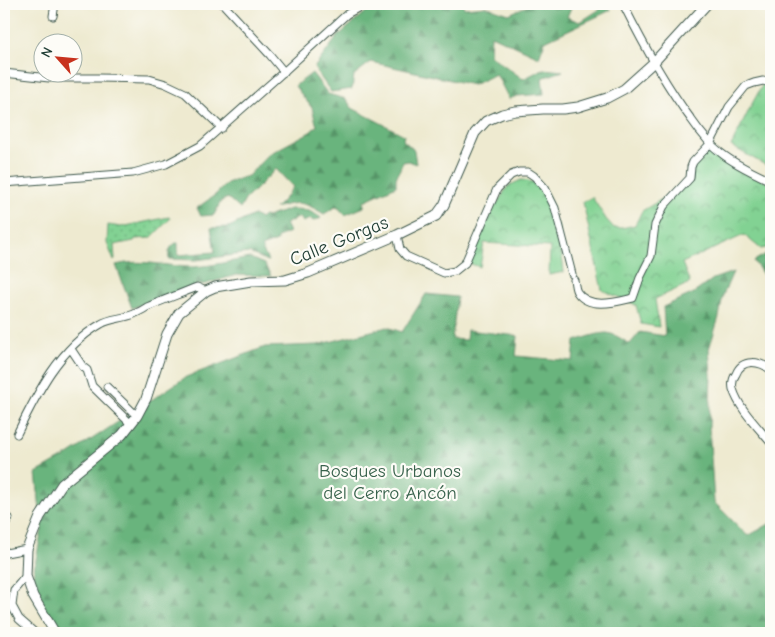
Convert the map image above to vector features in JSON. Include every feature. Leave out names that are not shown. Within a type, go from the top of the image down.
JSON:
[{"type":"street","points":[[53,16],[55,4]]},
{"type":"street","points":[[223,4],[284,72]]},
{"type":"street","points":[[4,183],[133,173],[166,164],[200,146],[347,14],[364,4]]},
{"type":"street","points":[[623,4],[630,21],[664,81],[681,107],[710,144],[730,159],[771,181]]},
{"type":"street","name":"Calle Gorgas","points":[[55,633],[33,596],[26,576],[26,549],[40,517],[62,484],[122,435],[137,416],[146,399],[167,334],[179,313],[206,291],[215,287],[251,281],[285,280],[308,273],[436,216],[444,205],[475,134],[486,120],[515,111],[578,107],[624,90],[654,62],[707,4]]},
{"type":"street","points":[[4,73],[49,78],[149,80],[166,84],[185,93],[222,128]]},
{"type":"street","points":[[397,235],[400,249],[406,256],[444,273],[455,271],[465,263],[497,189],[511,175],[519,172],[528,172],[545,188],[555,208],[577,291],[585,300],[594,302],[608,303],[633,298],[651,256],[655,226],[664,206],[690,178],[693,162],[710,144],[729,107],[746,86],[754,83],[771,83]]},
{"type":"street","points":[[17,434],[34,399],[47,378],[64,355],[85,334],[103,322],[133,314],[197,287],[206,291]]},
{"type":"street","points":[[71,349],[87,370],[92,386],[131,424]]},
{"type":"street","points":[[771,370],[756,362],[747,363],[738,368],[732,386],[748,417],[771,443]]},
{"type":"street","points":[[108,387],[137,416]]},
{"type":"street","points":[[4,525],[10,518]]},
{"type":"street","points":[[4,550],[6,553],[26,549]]},
{"type":"street","points":[[26,576],[14,590],[12,606],[19,619],[35,633]]},
{"type":"green space","points":[[380,4],[463,4],[464,8],[485,6],[509,14],[531,4],[569,4],[572,5],[567,17],[580,22],[608,4],[611,10],[545,41],[539,57],[491,35],[490,55],[523,79],[543,69],[563,71],[542,78],[544,94],[517,96],[509,99],[496,74],[473,85],[371,62],[354,75],[352,89],[331,92],[314,68],[338,36],[367,11]]},
{"type":"green space","points":[[312,73],[328,94],[346,99],[352,108],[404,135],[403,140],[414,150],[416,164],[409,161],[403,162],[396,178],[396,186],[364,201],[364,207],[345,215],[337,206],[324,214],[311,207],[296,203],[275,208],[293,187],[276,169],[245,200],[240,209],[228,198],[221,201],[214,215],[201,216],[197,208],[215,195],[227,183],[248,176],[269,154],[310,132],[317,126],[312,108],[295,86]]},
{"type":"green space","points":[[768,75],[771,75],[771,168],[731,146]]},
{"type":"green space","points":[[709,150],[771,185],[771,247],[761,249],[744,235],[682,263],[690,283],[655,299],[659,327],[641,324],[636,305],[602,290],[583,202],[592,197],[614,228],[635,225],[642,211],[687,184],[697,160]]},
{"type":"green space","points":[[521,180],[538,185],[548,200],[554,223],[558,225],[564,272],[549,275],[550,247],[484,243],[480,267],[468,263],[492,211],[508,186]]},
{"type":"green space","points":[[290,209],[306,210],[321,218],[303,222],[300,217],[285,224],[289,232],[278,237],[277,241],[261,247],[268,261],[249,253],[196,260],[169,259],[170,250],[176,243],[178,243],[178,255],[215,252],[211,228],[229,227],[254,215],[260,219],[264,216],[267,217]]},
{"type":"green space","points":[[169,217],[170,219],[151,238],[135,239],[134,241],[114,245],[114,261],[107,243],[108,225],[121,227]]},
{"type":"green space","points":[[771,251],[771,287],[754,261]]},
{"type":"green space","points":[[250,258],[264,264],[271,276],[236,275],[198,285],[132,308],[116,265],[135,262],[193,267]]},
{"type":"green space","name":"Bosques Urbanos del Cerro Ancón","points":[[733,272],[723,295],[719,317],[709,349],[711,375],[709,426],[714,502],[748,536],[771,523],[771,633],[46,633],[54,622],[30,590],[42,529],[36,473],[68,455],[186,377],[265,347],[318,345],[387,327],[402,332],[426,294],[457,297],[452,339],[466,340],[467,330],[518,336],[516,356],[573,361],[575,341],[591,336],[607,333],[619,337],[630,344],[640,332],[665,336],[663,307],[694,293],[713,279]]}]
